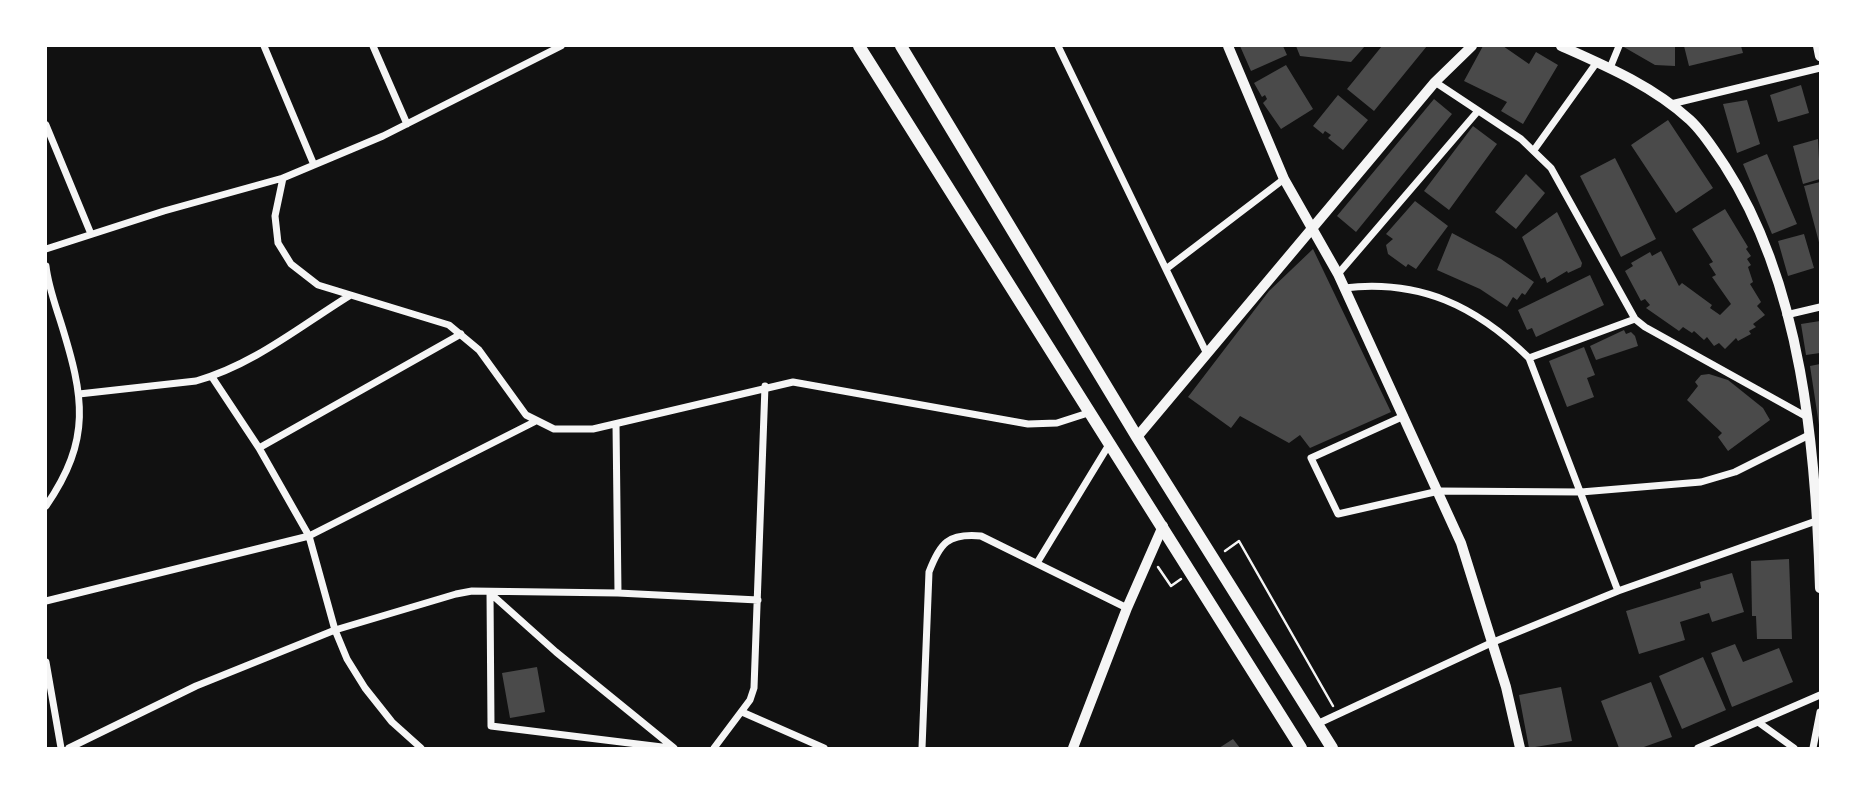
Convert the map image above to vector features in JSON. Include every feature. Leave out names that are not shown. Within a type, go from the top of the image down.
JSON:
[{"type":"highway","points":[[859,46],[1301,748]]},
{"type":"highway","points":[[901,46],[1137,437],[1332,748]]},
{"type":"street","points":[[264,46],[314,165]]},
{"type":"street","points":[[373,46],[407,124]]},
{"type":"street","points":[[46,250],[314,165],[407,124],[561,46]]},
{"type":"street","points":[[1058,46],[1206,352]]},
{"type":"street","points":[[1227,46],[1284,179],[1338,274],[1461,543],[1506,687],[1520,748]]},
{"type":"street","points":[[1137,437],[1435,82],[1472,46]]},
{"type":"street","points":[[1561,46],[1610,68],[1671,104],[1707,139],[1741,191],[1759,229],[1799,367],[1809,435],[1821,588]]},
{"type":"street","points":[[1610,68],[1619,46]]},
{"type":"street","points":[[1818,46],[1821,56]]},
{"type":"street","points":[[1534,149],[1597,62]]},
{"type":"street","points":[[1671,104],[1821,68]]},
{"type":"street","points":[[1435,82],[1534,149],[1551,169],[1635,319],[1807,417]]},
{"type":"street","points":[[1338,274],[1478,111]]},
{"type":"street","points":[[46,125],[91,234]]},
{"type":"street","points":[[283,177],[275,216],[278,243],[291,264],[318,285],[349,296],[419,313],[449,325],[479,350],[511,397],[534,422],[554,429],[578,431],[616,424],[765,386],[793,382],[1028,424],[1058,423],[1091,412]]},
{"type":"street","points":[[1166,269],[1284,179]]},
{"type":"street","points":[[46,266],[79,394],[79,441],[66,477],[46,506]]},
{"type":"street","points":[[1344,288],[1373,284],[1432,295],[1458,304],[1503,332],[1529,358],[1618,591]]},
{"type":"street","points":[[79,394],[212,377],[263,352],[349,296]]},
{"type":"street","points":[[1786,315],[1821,307]]},
{"type":"street","points":[[1529,358],[1635,319]]},
{"type":"street","points":[[259,448],[461,334]]},
{"type":"street","points":[[212,377],[259,448],[309,536],[335,630],[365,688],[392,722],[421,748]]},
{"type":"street","points":[[714,748],[742,712],[754,688],[765,386]]},
{"type":"street","points":[[1404,416],[1311,458],[1338,514],[1439,491],[1581,492],[1702,482],[1735,472],[1809,435]]},
{"type":"street","points":[[46,601],[309,536],[534,422]]},
{"type":"street","points":[[616,424],[618,593]]},
{"type":"street","points":[[1037,564],[1111,443]]},
{"type":"street","points":[[1317,724],[1492,643],[1618,591],[1816,521]]},
{"type":"street","points":[[1073,748],[1127,608],[1163,526]]},
{"type":"street","points":[[922,748],[929,572],[936,555],[947,540],[963,535],[981,536],[1127,608]]},
{"type":"street","points":[[490,592],[491,726],[672,748]]},
{"type":"street","points":[[490,592],[556,652],[672,748]]},
{"type":"street","points":[[69,748],[196,686],[335,630],[457,594],[618,593],[758,600]]},
{"type":"street","points":[[46,662],[61,748]]},
{"type":"street","points":[[1698,748],[1821,695]]},
{"type":"street","points":[[742,712],[824,748]]},
{"type":"street","points":[[1814,748],[1821,712]]},
{"type":"street","points":[[1758,722],[1794,748]]},
{"type":"path","points":[[1230,548],[1239,541],[1338,715]]},
{"type":"path","points":[[1150,555],[1171,586],[1178,580]]},
{"type":"building","points":[[1240,46],[1283,46],[1287,55],[1251,71]]},
{"type":"building","points":[[1296,46],[1365,46],[1351,62],[1300,56]]},
{"type":"building","points":[[1382,46],[1427,46],[1374,111],[1347,89]]},
{"type":"building","points":[[1483,46],[1503,46],[1529,64],[1536,52],[1558,65],[1523,124],[1501,111],[1507,102],[1464,81]]},
{"type":"building","points":[[1622,46],[1675,46],[1675,66],[1655,65]]},
{"type":"building","points":[[1684,46],[1741,46],[1743,53],[1689,66]]},
{"type":"building","points":[[1286,65],[1313,109],[1281,129],[1263,103],[1267,99],[1265,95],[1262,97],[1254,83]]},
{"type":"building","points":[[1801,85],[1809,113],[1778,122],[1770,95]]},
{"type":"building","points":[[1338,95],[1368,120],[1343,150],[1328,138],[1331,135],[1325,131],[1323,134],[1313,126]]},
{"type":"building","points":[[1434,99],[1452,114],[1356,232],[1337,216]]},
{"type":"building","points":[[1747,100],[1760,144],[1737,153],[1723,104]]},
{"type":"building","points":[[1668,120],[1713,188],[1676,213],[1631,145]]},
{"type":"building","points":[[1473,126],[1497,144],[1449,210],[1424,191]]},
{"type":"building","points":[[1818,139],[1820,179],[1803,184],[1793,146]]},
{"type":"building","points":[[1767,154],[1797,224],[1772,234],[1743,164]]},
{"type":"building","points":[[1615,158],[1656,239],[1621,257],[1580,176]]},
{"type":"building","points":[[1526,174],[1545,193],[1516,229],[1495,212]]},
{"type":"building","points":[[1820,182],[1820,246],[1804,186]]},
{"type":"building","points":[[1415,201],[1448,226],[1416,269],[1408,264],[1406,267],[1388,254],[1386,245],[1393,239],[1386,234]]},
{"type":"building","points":[[1725,209],[1748,247],[1746,249],[1751,256],[1747,259],[1751,265],[1748,267],[1753,282],[1750,284],[1761,302],[1757,306],[1765,315],[1753,324],[1756,327],[1749,331],[1751,334],[1738,341],[1736,338],[1725,349],[1719,343],[1714,346],[1707,337],[1704,340],[1694,331],[1692,333],[1683,327],[1679,331],[1646,308],[1650,305],[1645,299],[1641,301],[1625,271],[1633,266],[1631,263],[1650,252],[1652,256],[1661,251],[1679,286],[1682,283],[1712,305],[1710,308],[1720,315],[1731,304],[1712,277],[1716,275],[1709,264],[1713,262],[1692,229]]},
{"type":"building","points":[[1557,212],[1582,263],[1581,267],[1568,273],[1567,271],[1547,283],[1545,277],[1541,279],[1522,237]]},
{"type":"building","points":[[1452,233],[1501,259],[1534,282],[1525,295],[1522,293],[1517,300],[1513,297],[1507,307],[1480,289],[1437,270]]},
{"type":"building","points":[[1804,234],[1814,268],[1788,276],[1778,241]]},
{"type":"building","points":[[1313,249],[1391,412],[1310,448],[1300,435],[1289,443],[1240,416],[1231,428],[1188,397],[1269,291]]},
{"type":"building","points":[[1590,275],[1604,305],[1536,337],[1532,328],[1527,330],[1518,310]]},
{"type":"building","points":[[1820,321],[1820,353],[1806,355],[1801,324]]},
{"type":"building","points":[[1624,330],[1626,334],[1631,332],[1635,336],[1638,346],[1596,360],[1590,346]]},
{"type":"building","points":[[1584,347],[1595,375],[1587,378],[1594,397],[1567,407],[1549,361]]},
{"type":"building","points":[[1820,364],[1820,425],[1819,425],[1810,366]]},
{"type":"building","points":[[1709,374],[1728,380],[1763,408],[1770,420],[1728,451],[1718,437],[1722,433],[1687,400],[1698,386],[1695,382],[1701,375]]},
{"type":"building","points":[[1789,559],[1792,639],[1757,639],[1756,616],[1752,616],[1751,561]]},
{"type":"building","points":[[1732,573],[1744,612],[1712,622],[1709,613],[1680,622],[1685,640],[1639,654],[1626,611],[1701,588],[1700,582]]},
{"type":"building","points":[[1735,644],[1743,662],[1779,648],[1793,682],[1732,707],[1711,653]]},
{"type":"building","points":[[1703,657],[1726,710],[1682,729],[1659,676]]},
{"type":"building","points":[[537,667],[545,712],[510,718],[502,673]]},
{"type":"building","points":[[1651,682],[1672,737],[1641,748],[1619,748],[1601,701]]},
{"type":"building","points":[[1561,687],[1572,741],[1529,748],[1519,695]]},
{"type":"building","points":[[1233,739],[1240,748],[1219,748]]}]
